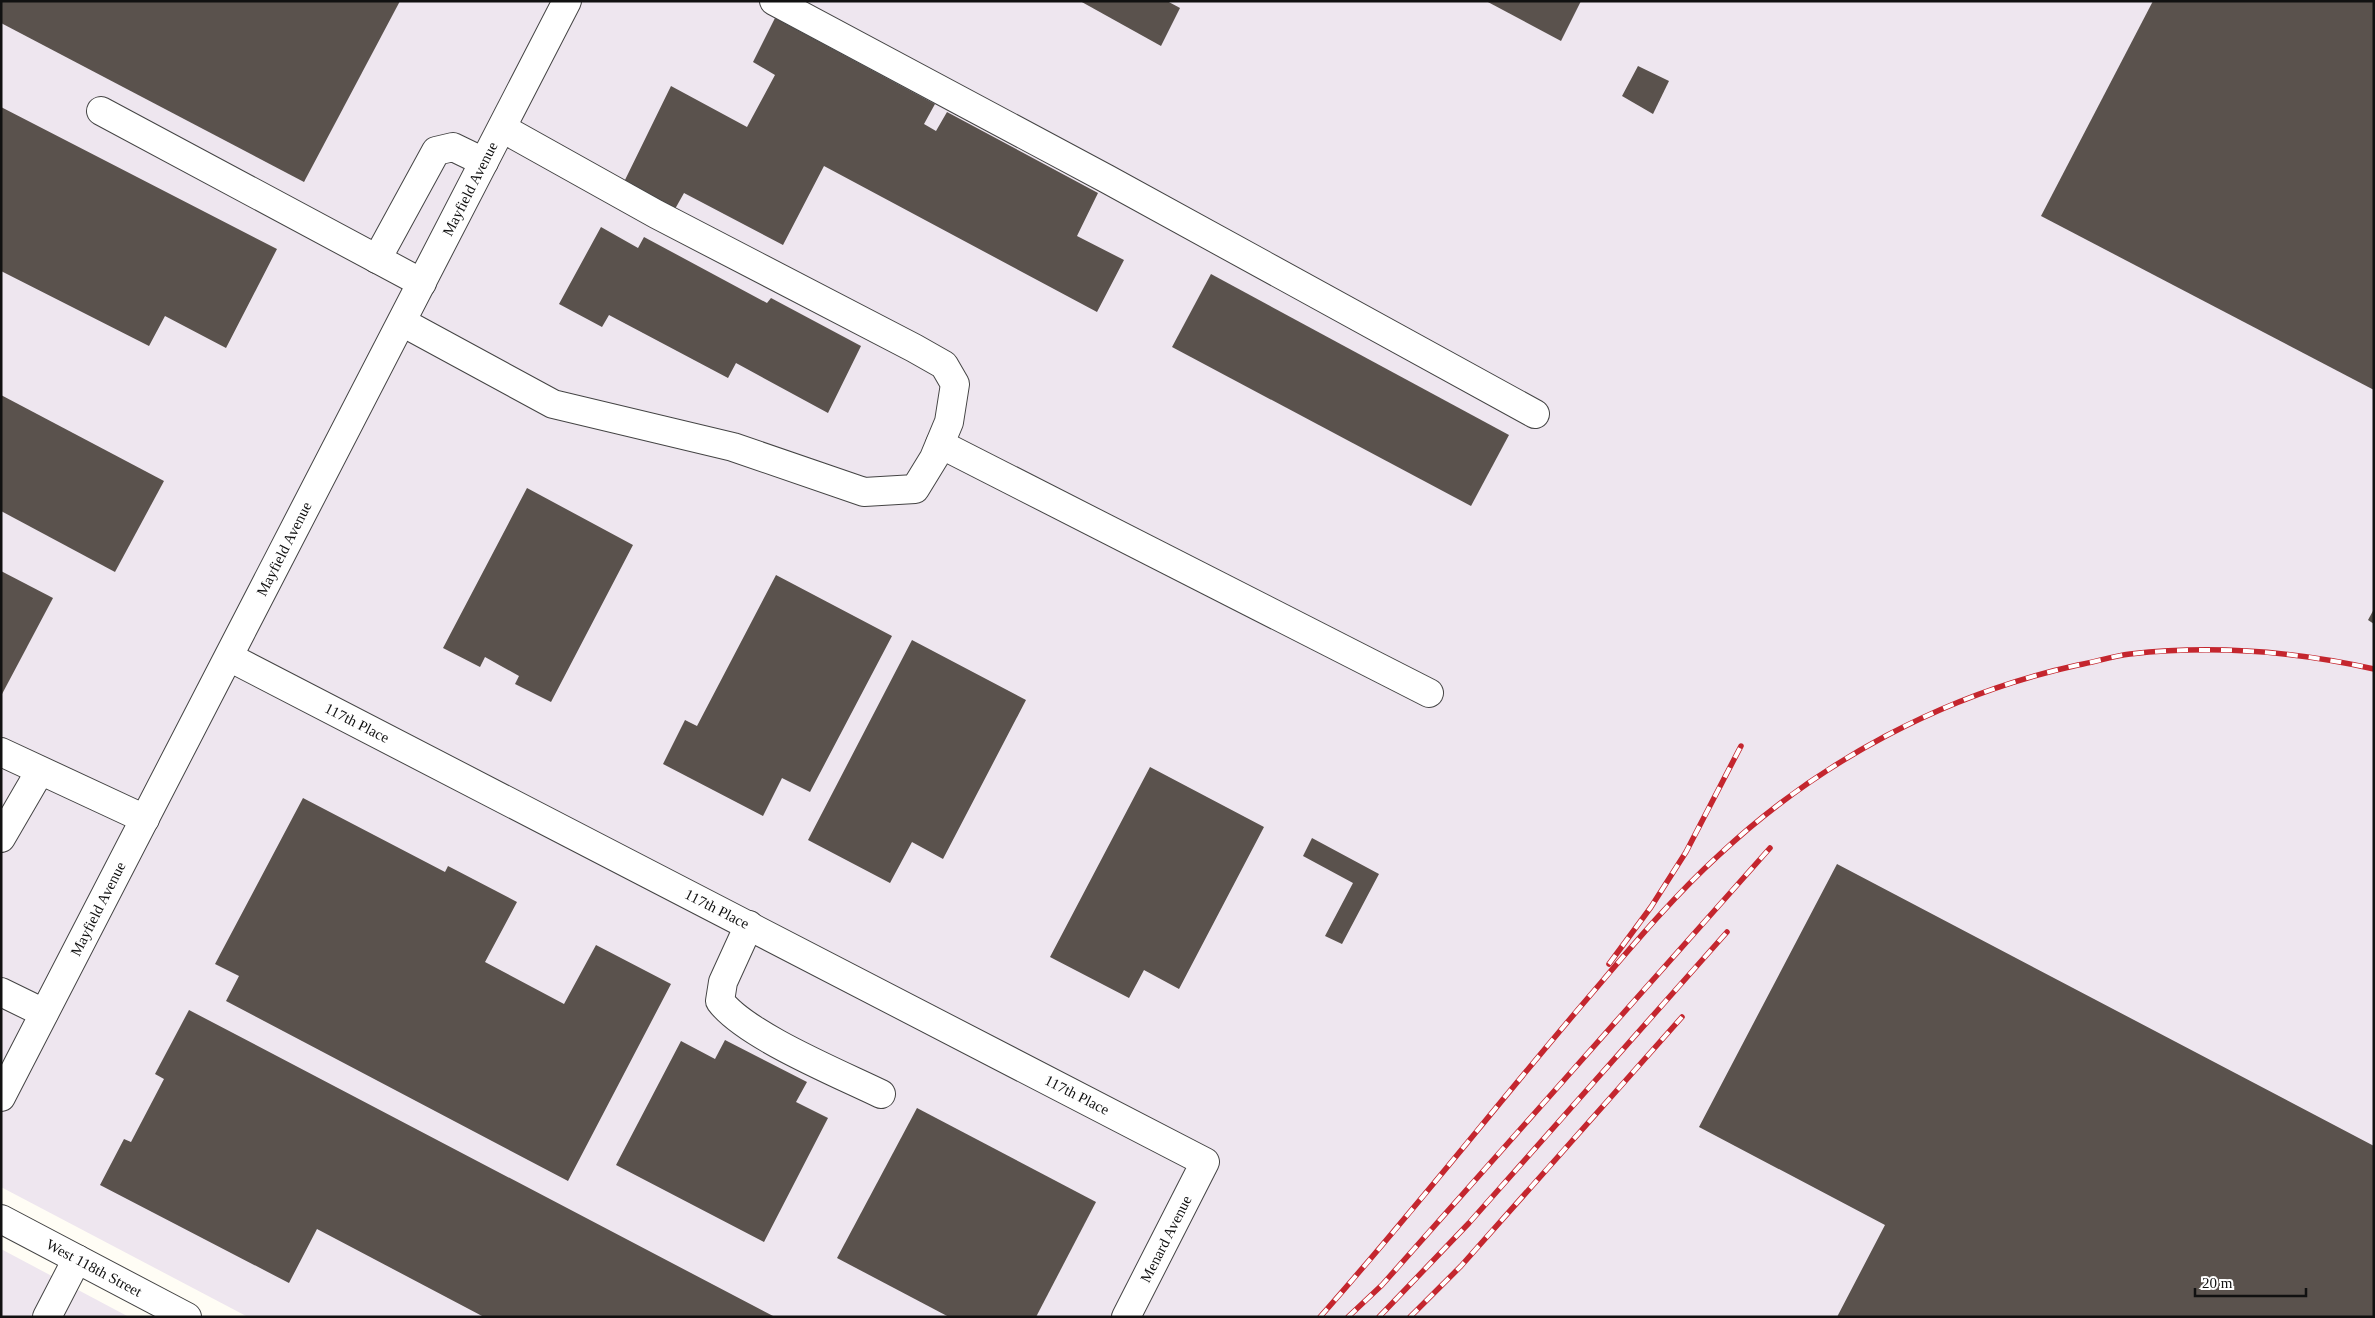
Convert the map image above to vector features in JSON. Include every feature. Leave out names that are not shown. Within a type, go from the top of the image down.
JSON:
[{"type":"street","name":"Mayfield Avenue","points":[[1,1097],[567,1]]},
{"type":"street","points":[[774,1],[1108,179],[1535,414]]},
{"type":"street","points":[[101,111],[422,283]]},
{"type":"street","points":[[402,322],[552,404],[733,448],[864,492],[915,489],[934,458],[949,422],[955,384],[944,365],[656,214],[502,128]]},
{"type":"street","points":[[377,259],[436,152],[453,147],[484,162]]},
{"type":"street","points":[[940,444],[1429,694]]},
{"type":"street","name":"117th Place","points":[[229,657],[1206,1162]]},
{"type":"street","points":[[1,752],[145,819]]},
{"type":"street","points":[[1,838],[40,771]]},
{"type":"street","points":[[749,925],[723,982],[720,1001],[729,1013],[778,1044],[881,1094]]},
{"type":"street","points":[[1,992],[44,1013]]},
{"type":"street","name":"Menard Avenue","points":[[1126,1317],[1206,1162]]},
{"type":"street","name":"West 118th Street","points":[[1,1219],[187,1317]]},
{"type":"street","points":[[47,1317],[77,1259]]},
{"type":"shaded area","points":[[1,1],[2374,1],[2374,1317],[248,1317],[1,1187]]},
{"type":"shaded area","points":[[1,1249],[129,1317],[1,1317]]},
{"type":"building","points":[[1,1],[400,1],[304,182],[1,23]]},
{"type":"building","points":[[1080,1],[1167,1],[1180,8],[1161,46]]},
{"type":"building","points":[[1486,1],[1581,1],[1561,41]]},
{"type":"building","points":[[2153,1],[2374,1],[2374,390],[2041,216]]},
{"type":"building","points":[[775,18],[935,104],[924,124],[936,131],[947,112],[1098,193],[1077,236],[1124,260],[1097,312],[824,166],[783,245],[684,193],[675,209],[624,182],[671,86],[747,127],[775,75],[753,62]]},
{"type":"building","points":[[1638,66],[1669,81],[1653,114],[1622,96]]},
{"type":"building","points":[[1,107],[277,249],[226,348],[165,316],[149,346],[1,271]]},
{"type":"building","points":[[601,227],[638,248],[644,237],[767,303],[771,298],[861,346],[828,413],[736,363],[728,378],[609,315],[602,327],[559,304]]},
{"type":"building","points":[[1211,274],[1509,435],[1471,506],[1172,347]]},
{"type":"building","points":[[1,395],[164,481],[115,572],[1,511]]},
{"type":"building","points":[[527,488],[633,545],[551,702],[515,684],[519,676],[485,657],[480,667],[443,648]]},
{"type":"building","points":[[1,571],[53,598],[1,696]]},
{"type":"building","points":[[776,575],[892,636],[810,792],[782,778],[763,816],[663,764],[685,720],[697,726]]},
{"type":"building","points":[[2374,609],[2374,624],[2368,620]]},
{"type":"building","points":[[912,640],[1026,700],[943,859],[912,842],[890,883],[808,840]]},
{"type":"building","points":[[1150,767],[1264,827],[1179,989],[1144,970],[1129,998],[1050,957]]},
{"type":"building","points":[[303,798],[445,872],[448,866],[517,902],[485,962],[564,1004],[596,945],[671,984],[568,1181],[226,1001],[239,976],[215,964]]},
{"type":"building","points":[[1312,838],[1379,874],[1342,944],[1325,936],[1353,883],[1303,856]]},
{"type":"building","points":[[1837,864],[2374,1146],[2374,1317],[1837,1317],[1885,1225],[1699,1127]]},
{"type":"building","points":[[189,1010],[775,1317],[484,1317],[317,1229],[289,1283],[100,1185],[124,1139],[131,1142],[164,1079],[155,1074]]},
{"type":"building","points":[[725,1040],[807,1082],[796,1102],[828,1118],[764,1242],[616,1165],[681,1041],[715,1059]]},
{"type":"building","points":[[917,1108],[1096,1202],[1036,1317],[949,1317],[837,1258]]},
{"type":"railway","points":[[1320,1317],[1669,904],[1757,821],[1798,790],[1841,762],[1886,736],[1932,713],[1980,694],[2028,678],[2124,655],[2191,650],[2253,651],[2314,658],[2374,669]]},
{"type":"railway","points":[[1609,964],[1651,907],[1686,852],[1741,746]]},
{"type":"railway","points":[[1348,1317],[1382,1285],[1770,848]]},
{"type":"railway","points":[[1379,1317],[1469,1223],[1727,932]]},
{"type":"railway","points":[[1410,1317],[1461,1266],[1682,1017]]}]
